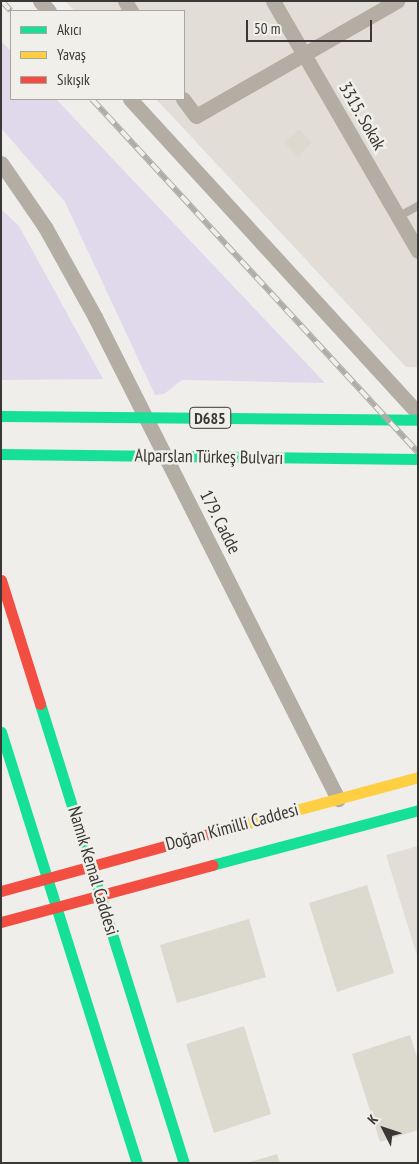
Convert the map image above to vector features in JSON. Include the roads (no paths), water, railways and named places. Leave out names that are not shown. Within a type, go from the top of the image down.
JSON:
[{"type":"main road","name":"D685","points":[[1,416],[418,420]]},
{"type":"main road","name":"Alparslan Türkeş Bulvarı","points":[[1,454],[418,459]]},
{"type":"main road","name":"Namık Kemal Caddesi","points":[[1,580],[184,1163]]},
{"type":"main road","points":[[1,732],[136,1163]]},
{"type":"main road","name":"Doğan Kimilli Caddesi","points":[[1,891],[418,776]]},
{"type":"main road","name":"Doğan Kimilli Caddesi","points":[[1,922],[418,810]]},
{"type":"street","name":"3315. Sokak","points":[[273,1],[418,251]]},
{"type":"street","points":[[184,100],[196,116],[397,1]]},
{"type":"street","points":[[131,100],[418,413]]},
{"type":"street","name":"179. Cadde","points":[[3,170],[45,227],[95,316],[338,798]]},
{"type":"lane","points":[[398,217],[418,206]]},
{"type":"railway","points":[[2,1],[10,10]]},
{"type":"railway","points":[[93,100],[418,452]]}]
